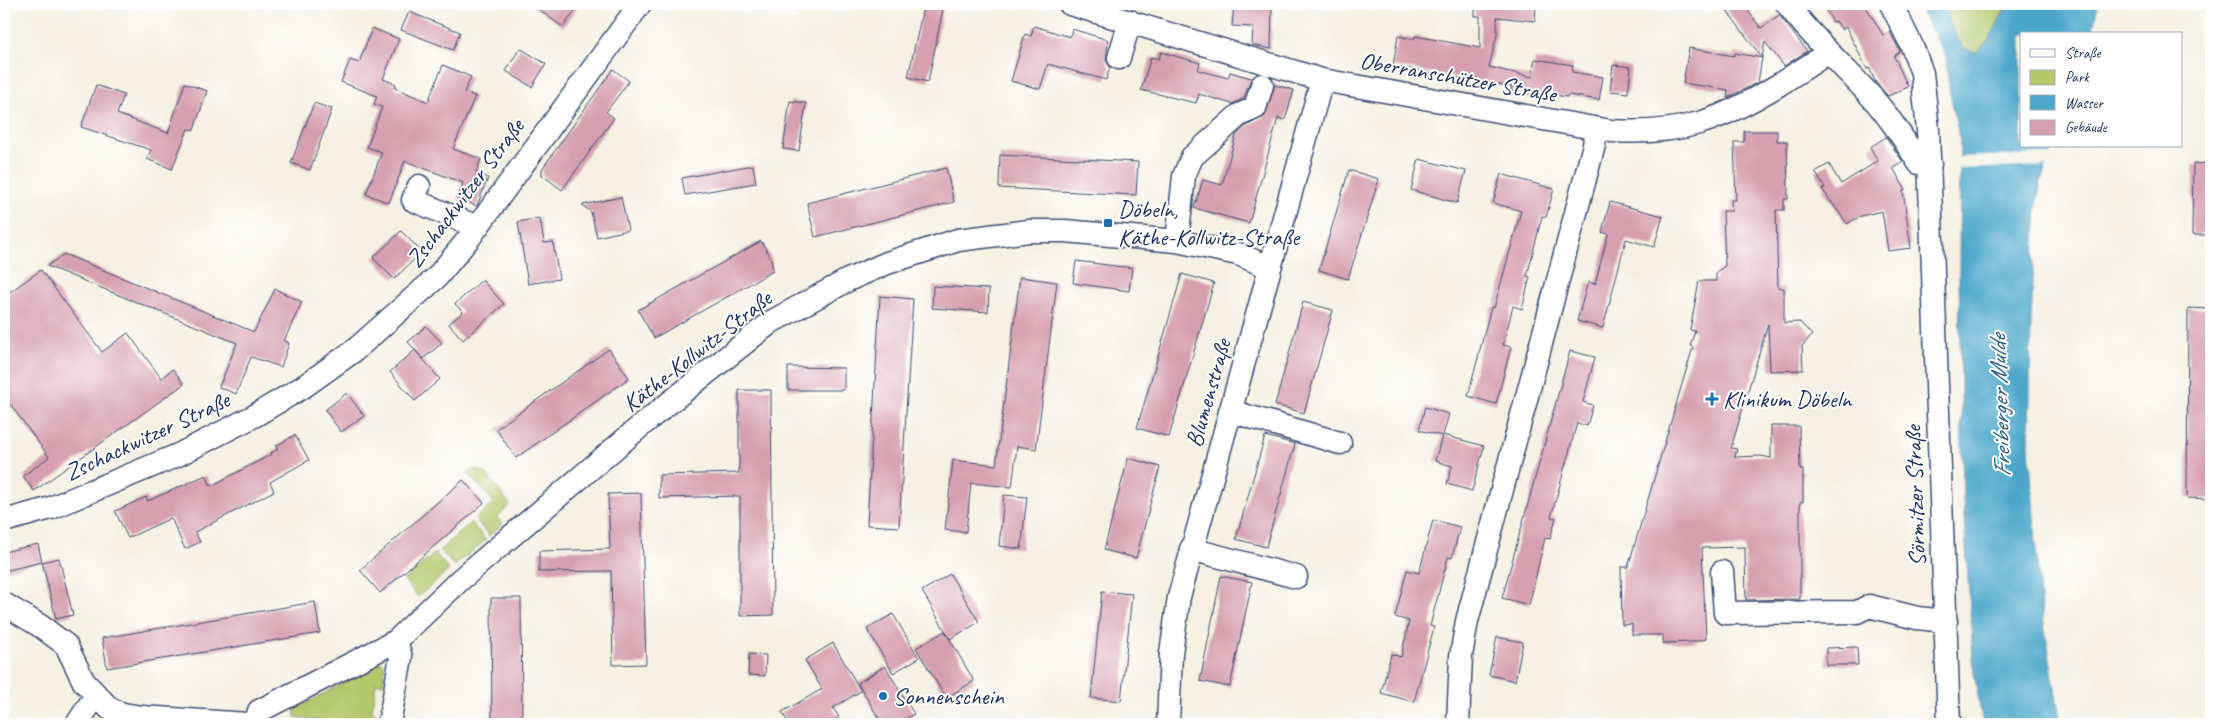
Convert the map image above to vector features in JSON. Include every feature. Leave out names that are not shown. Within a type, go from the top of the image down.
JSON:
[{"type":"street","name":"Zschackwitzer Straße","points":[[4,521],[51,508],[178,455],[254,416],[303,387],[355,350],[407,306],[437,277],[477,228],[640,4]]},
{"type":"street","name":"Oberranschützer Straße","points":[[1070,4],[1322,80],[1596,129],[1650,132],[1703,124],[1734,111],[1828,52]]},
{"type":"street","points":[[1788,4],[1828,52],[1868,93],[1896,126],[1919,163],[1930,164]]},
{"type":"street","name":"Sörmitzer Straße","points":[[1891,4],[1912,46],[1922,73],[1930,164],[1949,724]]},
{"type":"street","points":[[1119,58],[1130,22]]},
{"type":"street","name":"Blumenstraße","points":[[1168,724],[1174,636],[1179,597],[1322,80]]},
{"type":"street","points":[[1177,242],[1184,176],[1192,157],[1240,115],[1255,108],[1262,85]]},
{"type":"street","points":[[1458,724],[1461,656],[1467,621],[1594,145],[1596,129]]},
{"type":"street","points":[[419,186],[413,200],[477,228]]},
{"type":"street","name":"Käthe-Kollwitz-Straße","points":[[255,724],[259,711],[396,641],[461,579],[703,376],[771,322],[848,280],[887,263],[958,240],[991,234],[1029,231],[1069,231],[1177,242],[1238,254],[1269,267]]},
{"type":"street","points":[[1230,411],[1340,443]]},
{"type":"street","points":[[1191,550],[1296,577]]},
{"type":"street","points":[[1722,572],[1725,613],[1857,612],[1870,606],[1917,618],[1946,621]]},
{"type":"street","points":[[4,604],[42,626],[66,645],[84,682],[110,709],[123,714],[194,722],[248,724]]},
{"type":"street","points":[[388,724],[401,657],[396,641]]},
{"type":"street","points":[[77,724],[90,704],[100,699]]},
{"type":"green space","points":[[1943,4],[2008,4],[1990,38],[1977,52],[1970,51],[1959,41]]},
{"type":"green space","points":[[475,469],[486,473],[510,505],[497,518],[503,524],[489,536],[475,519],[494,502],[467,473]]},
{"type":"green space","points":[[471,522],[486,540],[454,566],[440,550]]},
{"type":"green space","points":[[435,553],[449,570],[418,597],[404,580]]},
{"type":"green space","points":[[382,662],[385,666],[383,684],[376,683],[372,711],[375,712],[370,724],[338,724],[295,717],[295,709],[369,669],[371,665]]},
{"type":"water","name":"Freiberger Mulde","points":[[1917,4],[1943,4],[1959,41],[1970,51],[1977,52],[1990,38],[2008,4],[2098,4],[2092,32],[2020,32],[2020,148],[2052,148],[2041,182],[2037,202],[2031,319],[2029,446],[2040,601],[2061,724],[1983,724],[1974,673],[1963,499],[1959,274],[1960,141],[1949,88],[1946,56]]},
{"type":"pier","points":[[2053,154],[2049,166],[1957,169],[1957,157]]},
{"type":"building","points":[[531,4],[580,4],[563,27]]},
{"type":"building","points":[[924,4],[944,4],[928,82],[908,77]]},
{"type":"building","points":[[1234,4],[1272,4],[1271,49],[1252,45],[1253,27],[1232,26]]},
{"type":"building","points":[[1475,4],[1536,4],[1535,21],[1497,17],[1497,35],[1489,67],[1532,77],[1535,59],[1573,65],[1572,72],[1603,77],[1599,100],[1568,95],[1567,97],[1548,94],[1547,97],[1511,91],[1512,87],[1393,66],[1398,36],[1414,39],[1415,36],[1480,48],[1480,16],[1475,16]]},
{"type":"building","points":[[1722,4],[1743,4],[1761,28],[1779,15],[1807,51],[1784,66],[1765,42],[1762,58]]},
{"type":"building","points":[[1822,4],[1867,4],[1865,5],[1883,35],[1890,32],[1900,51],[1894,56],[1908,87],[1888,96],[1875,81],[1869,68],[1867,69],[1846,27],[1842,30],[1836,21],[1833,22]]},
{"type":"building","points":[[409,12],[460,32],[453,50],[401,30]]},
{"type":"building","points":[[1034,26],[1070,37],[1072,29],[1108,40],[1106,61],[1110,67],[1106,80],[1048,64],[1040,89],[1011,81],[1025,34],[1031,36]]},
{"type":"building","points":[[372,28],[399,39],[383,79],[396,84],[395,88],[428,102],[443,65],[471,77],[464,92],[475,96],[453,149],[481,159],[476,173],[488,178],[477,206],[458,199],[463,183],[405,161],[389,203],[366,194],[382,152],[367,147],[382,107],[374,104],[377,96],[341,82],[350,60],[359,63]]},
{"type":"building","points":[[520,48],[546,64],[532,87],[506,71]]},
{"type":"building","points":[[1689,48],[1734,56],[1735,53],[1762,58],[1758,82],[1727,98],[1728,90],[1683,83]]},
{"type":"building","points":[[1161,52],[1200,63],[1198,70],[1228,78],[1230,72],[1251,78],[1244,98],[1232,104],[1199,94],[1196,103],[1141,90],[1151,57],[1159,59]]},
{"type":"building","points":[[1613,65],[1631,67],[1628,93],[1610,91]]},
{"type":"building","points":[[613,69],[629,81],[606,112],[614,118],[562,190],[542,175],[542,169]]},
{"type":"building","points":[[185,83],[207,91],[194,130],[188,129],[172,169],[147,159],[151,150],[81,127],[96,85],[124,95],[117,114],[168,133]]},
{"type":"building","points":[[1275,85],[1294,90],[1285,120],[1278,118],[1249,223],[1194,208],[1203,180],[1222,185],[1236,135],[1246,126],[1265,116]]},
{"type":"building","points":[[790,101],[806,103],[799,151],[783,149]]},
{"type":"building","points":[[314,103],[332,109],[310,170],[291,163]]},
{"type":"building","name":"Klinikum Döbeln","points":[[1744,131],[1777,131],[1777,141],[1787,141],[1788,199],[1784,199],[1784,210],[1776,210],[1778,288],[1784,288],[1784,323],[1800,322],[1812,335],[1802,346],[1803,370],[1770,371],[1768,324],[1731,448],[1737,449],[1735,457],[1761,456],[1771,458],[1771,426],[1799,426],[1800,470],[1803,470],[1803,502],[1800,502],[1800,599],[1746,600],[1745,547],[1702,548],[1706,639],[1692,642],[1663,643],[1663,635],[1632,635],[1632,624],[1622,625],[1621,567],[1628,567],[1693,347],[1690,346],[1695,331],[1690,330],[1699,281],[1716,281],[1716,272],[1725,266],[1723,211],[1732,211],[1731,200],[1736,200],[1734,142],[1744,142]]},
{"type":"building","points":[[1886,137],[1903,162],[1893,168],[1905,189],[1903,191],[1911,248],[1888,251],[1882,211],[1861,216],[1847,224],[1822,189],[1825,188],[1815,172],[1829,164],[1841,184],[1878,161],[1870,147]]},
{"type":"building","points":[[1000,155],[1138,162],[1136,195],[999,188]]},
{"type":"building","points":[[1419,159],[1466,171],[1457,203],[1411,190]]},
{"type":"building","points":[[2211,163],[2211,235],[2192,235],[2193,164]]},
{"type":"building","points":[[753,165],[756,183],[685,195],[682,178]]},
{"type":"building","points":[[946,168],[954,202],[815,237],[807,203]]},
{"type":"building","points":[[1349,170],[1379,179],[1348,279],[1319,270]]},
{"type":"building","points":[[1501,174],[1554,189],[1546,217],[1542,216],[1527,276],[1530,277],[1522,309],[1513,306],[1503,345],[1511,347],[1496,404],[1468,396],[1491,307],[1494,308],[1521,211],[1493,203]]},
{"type":"building","points":[[621,197],[628,230],[597,237],[591,212],[582,205]]},
{"type":"building","points":[[1610,202],[1663,216],[1654,247],[1626,239],[1603,328],[1577,321],[1588,282],[1595,284],[1608,234],[1602,232]]},
{"type":"building","points":[[540,218],[544,243],[553,242],[559,279],[528,284],[518,222]]},
{"type":"building","points":[[401,231],[422,252],[394,279],[373,258]]},
{"type":"building","points":[[761,241],[771,258],[773,271],[654,338],[638,310]]},
{"type":"building","points":[[64,254],[254,332],[275,289],[302,302],[284,341],[289,343],[281,367],[251,357],[236,394],[219,387],[237,343],[47,266]]},
{"type":"building","points":[[1076,261],[1132,268],[1129,291],[1073,283]]},
{"type":"building","points":[[41,270],[102,352],[128,333],[161,378],[173,369],[184,384],[34,491],[23,476],[49,457],[4,396],[4,296]]},
{"type":"building","points":[[1182,274],[1214,283],[1169,437],[1137,428]]},
{"type":"building","points":[[1020,277],[1057,282],[1036,449],[1017,446],[1012,487],[971,483],[966,532],[945,530],[953,460],[996,465]]},
{"type":"building","points":[[482,280],[504,304],[463,340],[449,324],[463,312],[455,304]]},
{"type":"building","points":[[933,286],[989,289],[988,312],[932,308]]},
{"type":"building","points":[[880,296],[913,299],[899,527],[867,525]]},
{"type":"building","points":[[1303,302],[1333,310],[1304,413],[1275,405]]},
{"type":"building","points":[[2188,308],[2211,309],[2211,499],[2187,498]]},
{"type":"building","points":[[426,326],[442,343],[423,359],[408,342]]},
{"type":"building","points":[[609,349],[629,378],[516,458],[496,429]]},
{"type":"building","points":[[415,350],[440,379],[415,401],[390,372]]},
{"type":"building","points":[[1570,351],[1595,357],[1583,402],[1593,405],[1587,426],[1577,423],[1551,517],[1556,518],[1550,539],[1545,538],[1529,605],[1502,598]]},
{"type":"building","points":[[788,367],[844,368],[844,390],[788,390]]},
{"type":"building","points":[[739,390],[771,390],[773,615],[740,616],[740,496],[659,498],[659,475],[739,473]]},
{"type":"building","points":[[347,393],[364,416],[341,432],[325,410]]},
{"type":"building","points":[[1425,407],[1449,414],[1443,435],[1484,446],[1472,491],[1447,484],[1452,466],[1435,461],[1442,436],[1419,430]]},
{"type":"building","points":[[295,435],[309,460],[270,482],[274,491],[195,532],[200,542],[185,549],[171,518],[128,538],[115,511],[146,497],[148,501],[206,475],[211,486],[272,454],[278,449],[276,446]]},
{"type":"building","points":[[1265,436],[1295,444],[1266,547],[1236,539]]},
{"type":"building","points":[[1128,458],[1160,467],[1136,558],[1104,550]]},
{"type":"building","points":[[463,480],[484,503],[380,593],[360,570]]},
{"type":"building","points":[[641,493],[646,664],[613,665],[611,571],[539,572],[539,551],[610,549],[608,494]]},
{"type":"building","points":[[1004,495],[1027,497],[1021,549],[999,546]]},
{"type":"building","points":[[1433,520],[1460,527],[1452,558],[1448,557],[1430,626],[1434,627],[1414,702],[1381,693],[1391,654],[1401,657],[1409,621],[1395,617],[1407,570],[1419,573]]},
{"type":"building","points":[[38,544],[42,562],[4,571],[4,552]]},
{"type":"building","points":[[59,558],[73,615],[56,619],[42,562]]},
{"type":"building","points":[[950,574],[979,622],[950,639],[922,591]]},
{"type":"building","points":[[1221,576],[1252,582],[1230,687],[1200,681]]},
{"type":"building","points":[[1102,591],[1132,594],[1121,701],[1091,698]]},
{"type":"building","points":[[491,598],[521,598],[522,724],[492,724]]},
{"type":"building","points":[[315,602],[320,633],[107,668],[102,638]]},
{"type":"building","points":[[893,614],[919,658],[893,673],[867,629]]},
{"type":"building","points":[[945,631],[974,681],[946,698],[916,648]]},
{"type":"building","points":[[1497,637],[1523,642],[1515,681],[1489,675]]},
{"type":"building","points":[[833,643],[861,691],[833,708],[839,717],[827,724],[789,724],[782,712],[822,689],[805,660]]},
{"type":"building","points":[[1857,647],[1858,665],[1826,665],[1826,648]]},
{"type":"building","points":[[749,654],[766,655],[765,676],[748,675]]},
{"type":"building","points":[[885,666],[914,714],[896,724],[882,724],[858,683]]},
{"type":"place","name":"Döbeln, Käthe-Kollwitz-Straße","points":[[1108,223]]},
{"type":"place","name":"Klinikum Döbeln","points":[[1712,399]]},
{"type":"place","name":"Sonnenschein","points":[[883,696]]}]
